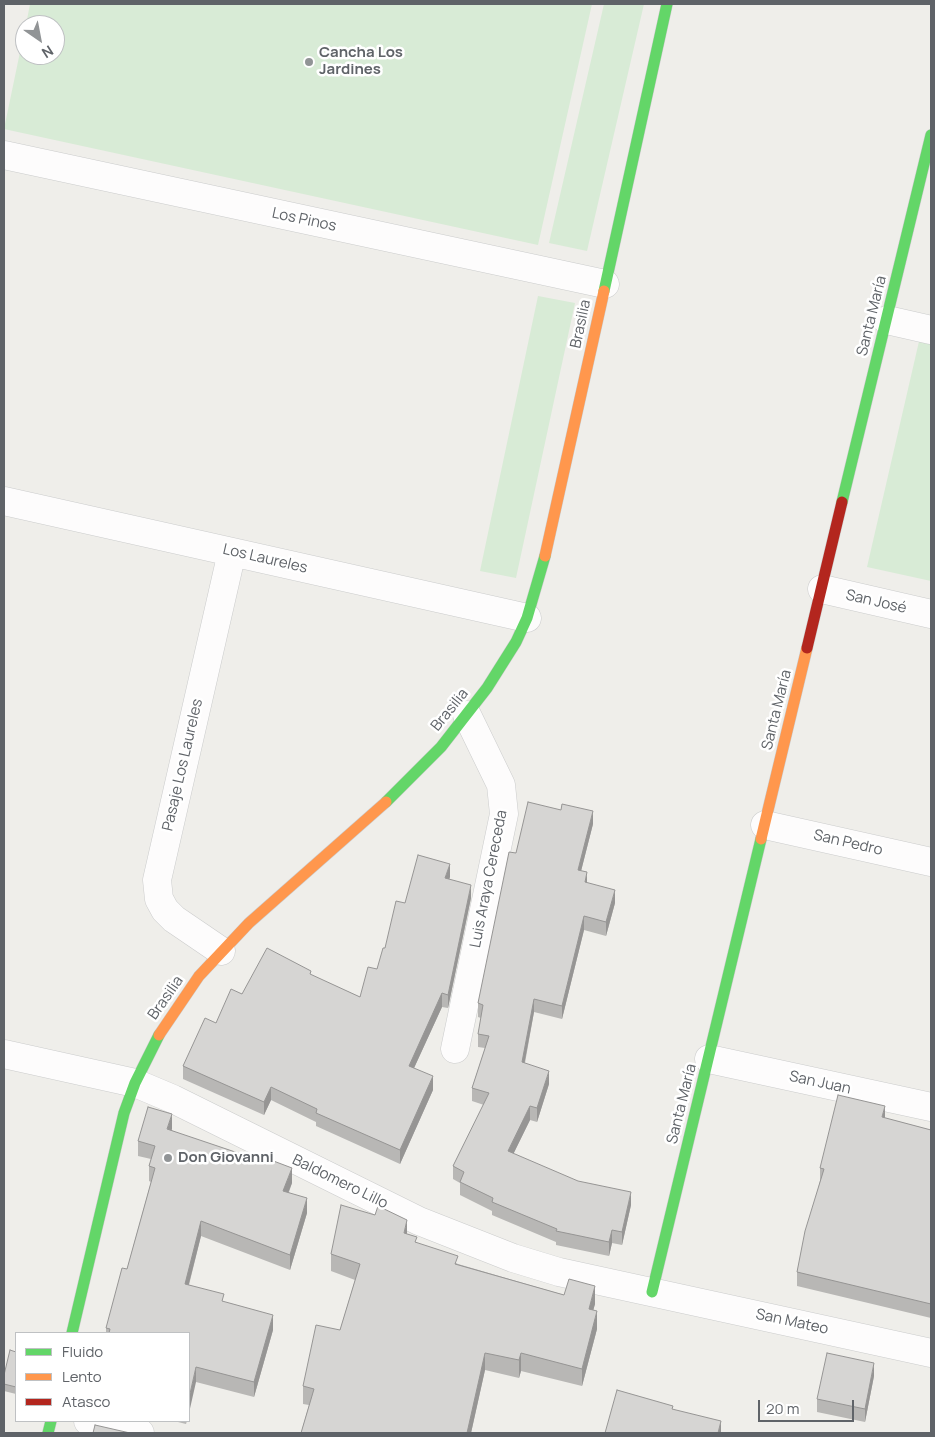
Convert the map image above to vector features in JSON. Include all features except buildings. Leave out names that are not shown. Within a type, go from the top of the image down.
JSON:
[{"type":"street","name":"Brasilia","points":[[72,1332],[124,1113],[135,1083],[162,1029],[199,976],[221,951],[288,886],[402,788],[467,715],[503,664],[527,618],[543,564],[667,4]]},
{"type":"street","name":"Santa María","points":[[652,1292],[931,135]]},
{"type":"street","name":"Los Pinos","points":[[4,155],[605,284]]},
{"type":"street","points":[[886,320],[931,330]]},
{"type":"street","name":"Los Laureles","points":[[4,501],[527,618]]},
{"type":"street","name":"Pasaje Los Laureles","points":[[221,951],[174,919],[165,910],[159,899],[157,880],[232,552]]},
{"type":"street","name":"San José","points":[[822,590],[931,614]]},
{"type":"street","name":"Luis Araya Cereceda","points":[[455,1049],[504,814],[501,785],[467,715]]},
{"type":"street","name":"San Pedro","points":[[765,825],[931,862]]},
{"type":"street","name":"Baldomero Lillo","points":[[4,1054],[135,1083],[173,1098],[419,1221],[468,1241],[559,1272],[652,1292]]},
{"type":"street","name":"San Juan","points":[[709,1059],[931,1107]]},
{"type":"street","name":"San Mateo","points":[[652,1292],[931,1353]]},
{"type":"street","points":[[92,1422],[140,1433]]},
{"type":"green space","name":"Cancha Los Jardines","points":[[30,4],[592,4],[538,245],[4,129],[17,65],[65,65],[65,15],[28,15]]},
{"type":"green space","points":[[604,4],[644,4],[587,251],[549,243]]},
{"type":"green space","points":[[538,296],[575,303],[516,578],[480,571]]},
{"type":"green space","points":[[920,337],[931,340],[931,581],[867,567]]},
{"type":"traffic: fast","points":[[604,291],[667,4]]},
{"type":"traffic: fast","points":[[842,502],[931,135]]},
{"type":"traffic: fast","points":[[386,802],[441,747],[487,688],[516,642],[527,618],[545,556]]},
{"type":"traffic: fast","points":[[652,1292],[761,839]]},
{"type":"traffic: fast","points":[[72,1332],[124,1113],[135,1083],[159,1035]]},
{"type":"traffic: fast","points":[[48,1433],[51,1422]]},
{"type":"traffic: slow","points":[[545,556],[604,291]]},
{"type":"traffic: slow","points":[[761,839],[807,648]]},
{"type":"traffic: slow","points":[[159,1035],[199,976],[249,923],[386,802]]},
{"type":"traffic: jam","points":[[807,648],[842,502]]},
{"type":"place","name":"Cancha Los Jardines","points":[[309,62]]},
{"type":"place","name":"Don Giovanni","points":[[168,1158]]}]
